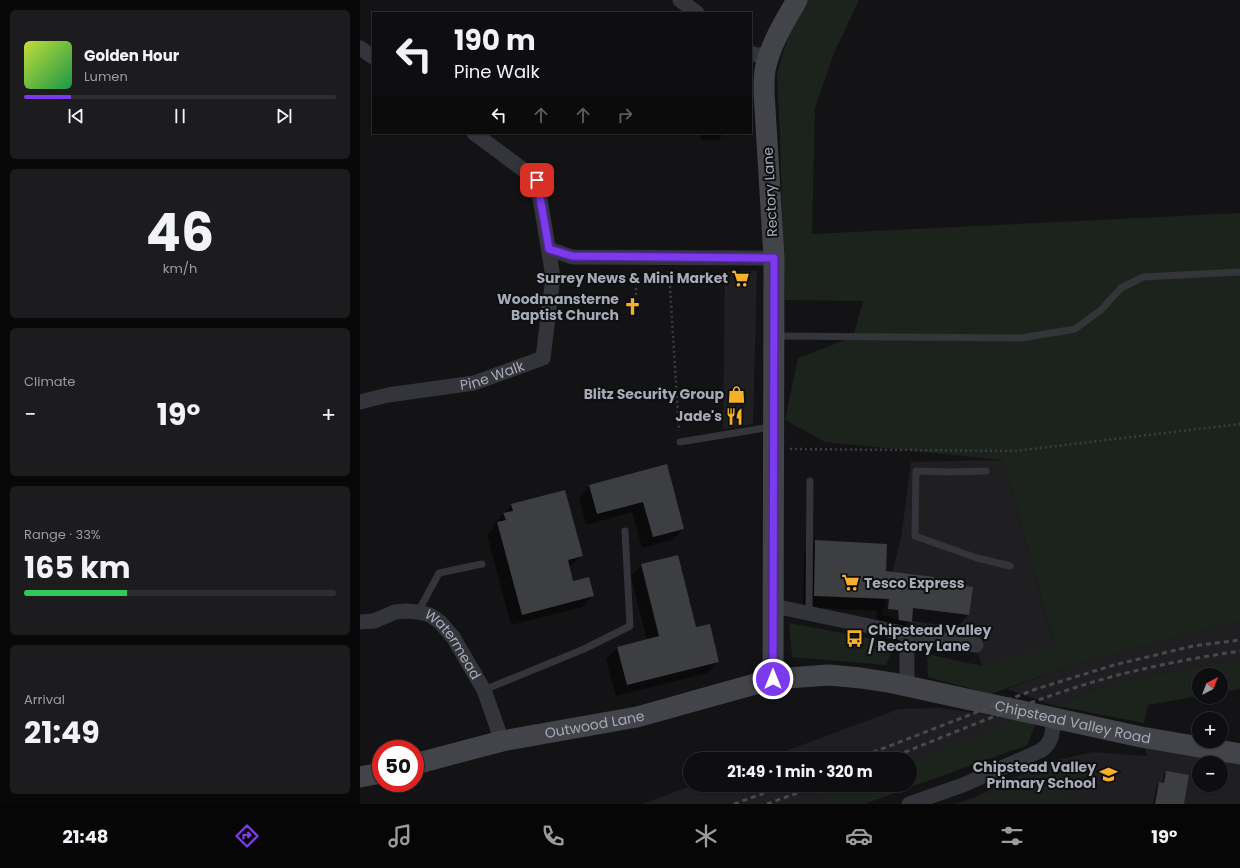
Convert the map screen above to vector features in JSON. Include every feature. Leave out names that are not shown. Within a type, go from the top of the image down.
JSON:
[{"type":"main road","name":"Rectory Lane","points":[[773,679],[774,258],[764,92],[765,71],[760,53],[776,39],[797,0]]},
{"type":"main road","name":"Chipstead Valley Road","points":[[773,679],[835,676],[878,680],[1141,737],[1240,754]]},
{"type":"main road","name":"Outwood Lane","points":[[424,762],[502,741],[638,717],[773,679]]},
{"type":"main road","points":[[360,777],[372,775]]},
{"type":"street","points":[[680,0],[696,12]]},
{"type":"street","points":[[360,48],[372,57]]},
{"type":"street","name":"Pine Walk","points":[[360,402],[388,395],[474,383],[543,358],[553,277],[537,180],[475,134]]},
{"type":"street","points":[[549,249],[572,256],[774,258]]},
{"type":"street","points":[[553,277],[572,256]]},
{"type":"street","points":[[774,606],[907,634],[976,645]]},
{"type":"street","name":"Watermead","points":[[360,622],[374,621],[395,612],[418,612],[430,615],[440,622],[447,630],[484,690],[502,741]]},
{"type":"street","points":[[907,634],[907,686]]},
{"type":"street","points":[[909,804],[963,784],[1040,752],[1047,747],[1051,739],[1053,718]]},
{"type":"lane","points":[[774,336],[1021,338],[1075,329],[1101,310],[1121,288],[1143,277],[1240,272]]},
{"type":"lane","points":[[680,442],[774,426]]},
{"type":"lane","points":[[986,471],[916,471],[915,536],[977,558],[1010,566]]},
{"type":"lane","points":[[809,613],[810,481]]},
{"type":"lane","points":[[484,690],[584,649],[630,626],[625,531]]},
{"type":"lane","points":[[418,612],[439,573],[482,564]]},
{"type":"path","points":[[636,257],[636,295]]},
{"type":"path","points":[[668,257],[680,442]]},
{"type":"path","points":[[774,448],[1015,451],[1240,424]]},
{"type":"shaded area","points":[[806,0],[859,0],[834,53],[815,108],[812,234],[1240,213],[1240,622],[1230,623],[1069,666],[991,694],[928,677],[927,654],[982,666],[1055,646],[1003,460],[825,442],[785,420],[798,358],[853,337],[863,301],[785,300],[777,74],[788,37]]},
{"type":"shaded area","points":[[757,271],[753,424],[723,429],[725,272]]},
{"type":"shaded area","points":[[1003,460],[1055,647],[982,666],[978,654],[882,614],[901,538],[911,462]]},
{"type":"shaded area","points":[[1240,622],[1240,660],[1126,680],[1052,705],[1007,689],[1069,666],[1230,623]]},
{"type":"shaded area","points":[[789,623],[895,643],[886,665],[792,657]]},
{"type":"shaded area","points":[[1240,660],[1240,689],[1228,691],[1228,668],[1194,668]]},
{"type":"shaded area","points":[[1192,668],[1192,697],[1148,705],[1144,723],[1052,705],[1126,680]]},
{"type":"shaded area","points":[[942,708],[1036,723],[1027,745],[917,785],[917,752],[783,752],[899,709]]},
{"type":"shaded area","points":[[1015,720],[1036,723],[1027,745],[917,785],[917,761]]},
{"type":"shaded area","name":"Chipstead Valley Primary School","points":[[1141,737],[1192,746],[1192,748],[1205,748],[1240,754],[1240,804],[955,804],[975,797],[1041,764],[1093,752],[1147,756]]},
{"type":"shaded area","points":[[1043,774],[1073,804],[964,804]]},
{"type":"shaded area","points":[[683,789],[683,792],[897,792],[864,804],[642,804]]},
{"type":"shaded area","points":[[841,792],[897,792],[864,804],[813,804]]},
{"type":"building","points":[[667,464],[684,529],[653,537],[643,502],[597,514],[589,485]]},
{"type":"building","points":[[565,490],[583,556],[568,560],[573,581],[589,577],[594,596],[522,615],[497,522],[506,520],[503,513],[513,511],[511,504]]},
{"type":"building","points":[[815,540],[887,544],[886,571],[934,577],[934,581],[973,587],[969,615],[913,608],[912,622],[899,620],[898,610],[888,609],[889,599],[814,596]]},
{"type":"building","points":[[678,555],[696,627],[710,624],[719,662],[627,685],[617,647],[659,636],[641,564]]},
{"type":"building","points":[[1166,771],[1189,775],[1184,804],[1155,804],[1159,782],[1164,783]]},
{"type":"railway","points":[[874,752],[1036,689],[1114,665],[1193,646],[1240,640]]},
{"type":"railway","points":[[906,752],[1030,703],[1089,683],[1163,665],[1240,651]]},
{"type":"railway","points":[[734,804],[767,792]]},
{"type":"railway","points":[[767,804],[800,792]]},
{"type":"place","name":"Surrey News & Mini Market","points":[[741,278]]},
{"type":"place","name":"Woodmansterne Baptist Church","points":[[632,307]]},
{"type":"place","name":"Blitz Security Group","points":[[737,394]]},
{"type":"place","name":"Jade's","points":[[735,416]]},
{"type":"place","name":"Tesco Express","points":[[851,583]]},
{"type":"place","name":"Chipstead Valley / Rectory Lane","points":[[855,638]]},
{"type":"place","name":"Chipstead Valley Primary School","points":[[1109,775]]},
{"type":"route","points":[[537,180],[549,249],[572,256],[774,258],[773,679]]}]
